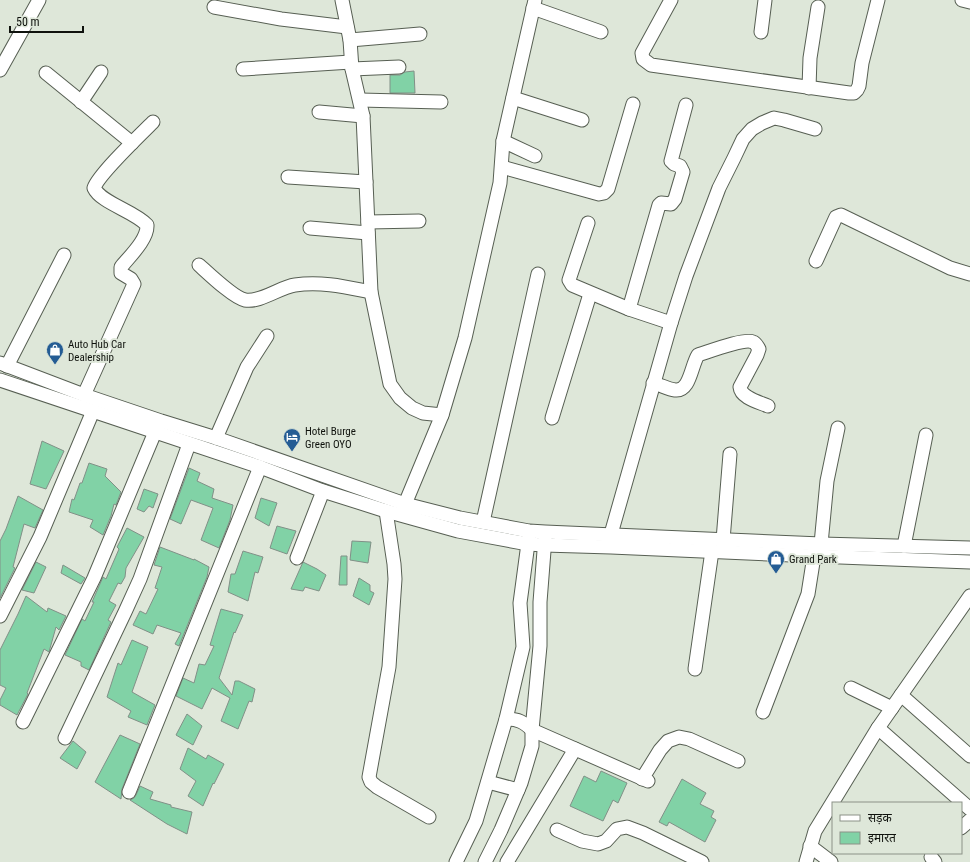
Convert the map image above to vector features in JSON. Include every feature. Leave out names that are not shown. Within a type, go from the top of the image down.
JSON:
[{"type":"street","points":[[0,70],[38,0]]},
{"type":"street","points":[[342,0],[350,40],[352,65],[363,116],[372,292],[390,384],[400,398],[412,408],[423,414],[442,415]]},
{"type":"street","points":[[671,0],[642,54],[643,59],[651,65],[849,93],[854,93],[857,90],[862,63],[878,0]]},
{"type":"street","points":[[761,32],[765,0]]},
{"type":"street","points":[[962,0],[970,2]]},
{"type":"street","points":[[405,504],[442,415],[465,338],[500,183],[503,141],[534,4],[601,32]]},
{"type":"street","points":[[214,7],[281,19],[347,27]]},
{"type":"street","points":[[809,88],[810,58],[818,7]]},
{"type":"street","points":[[350,40],[420,34]]},
{"type":"street","points":[[243,69],[352,65],[399,66]]},
{"type":"street","points":[[81,102],[101,72]]},
{"type":"street","points":[[46,73],[132,143]]},
{"type":"street","points":[[513,98],[582,120]]},
{"type":"street","points":[[360,100],[441,102]]},
{"type":"street","points":[[502,167],[599,194],[604,193],[608,189],[633,104]]},
{"type":"street","points":[[628,309],[660,205],[664,202],[671,204],[675,199],[683,172],[680,166],[671,161],[686,105]]},
{"type":"street","points":[[320,112],[363,116]]},
{"type":"street","points":[[610,534],[686,276],[719,188],[743,139],[752,129],[774,118],[815,129]]},
{"type":"street","points":[[84,395],[134,284],[131,279],[121,273],[122,267],[145,237],[147,230],[147,225],[138,217],[100,195],[94,188],[99,180],[132,143],[153,122]]},
{"type":"street","points":[[503,141],[535,156]]},
{"type":"street","points":[[288,177],[366,182]]},
{"type":"street","points":[[816,261],[836,217],[841,215],[950,268],[970,274]]},
{"type":"street","points":[[310,228],[368,227],[419,221]]},
{"type":"street","points":[[588,223],[569,280],[572,285],[628,309],[671,323]]},
{"type":"street","points":[[64,255],[3,364],[84,395],[216,438],[405,504],[460,518],[529,531],[821,544],[970,548]]},
{"type":"street","points":[[199,265],[236,296],[250,301],[258,299],[281,288],[302,284],[338,285],[372,292]]},
{"type":"street","points":[[483,522],[538,274]]},
{"type":"street","points":[[552,418],[590,294]]},
{"type":"street","points":[[216,438],[247,367],[267,336]]},
{"type":"street","points":[[654,384],[676,390],[682,390],[686,386],[694,362],[698,355],[742,342],[752,342],[756,344],[759,349],[740,387],[741,392],[744,396],[768,406]]},
{"type":"street","points":[[0,380],[260,467],[323,491],[386,511],[458,531],[528,544],[544,545],[610,546],[712,552],[970,562]]},
{"type":"street","points":[[0,616],[40,537],[93,411]]},
{"type":"street","points":[[821,544],[827,481],[838,428]]},
{"type":"street","points":[[23,722],[94,578],[155,432]]},
{"type":"street","points":[[904,546],[926,435]]},
{"type":"street","points":[[65,738],[140,579],[189,444]]},
{"type":"street","points":[[723,540],[730,454]]},
{"type":"street","points":[[129,792],[260,467]]},
{"type":"street","points":[[297,558],[323,491]]},
{"type":"street","points":[[386,511],[395,579],[389,667],[369,778],[377,787],[429,817]]},
{"type":"street","points":[[456,862],[476,821],[532,746],[519,722],[522,647],[520,603],[529,531]]},
{"type":"street","points":[[484,862],[501,830],[502,786],[540,646],[540,602],[545,532]]},
{"type":"street","points":[[695,669],[712,552]]},
{"type":"street","points":[[763,712],[808,594],[814,556]]},
{"type":"street","points":[[833,802],[878,728],[970,596]]},
{"type":"street","points":[[850,688],[892,708]]},
{"type":"street","points":[[901,695],[970,756]]},
{"type":"street","points":[[519,722],[645,780],[660,750],[668,741],[679,737],[689,739],[738,761]]},
{"type":"street","points":[[878,728],[970,809]]},
{"type":"street","points":[[507,862],[575,749]]},
{"type":"street","points":[[806,862],[815,831],[832,803]]},
{"type":"street","points":[[962,827],[970,820]]},
{"type":"street","points":[[557,830],[582,841],[598,844],[606,841],[617,829],[628,827],[644,833],[702,862]]},
{"type":"street","points":[[810,846],[832,862]]},
{"type":"building","points":[[414,71],[415,93],[390,93],[390,75],[400,75],[405,72]]},
{"type":"building","points":[[42,441],[64,451],[46,489],[30,484]]},
{"type":"building","points":[[89,463],[107,469],[105,476],[121,492],[116,505],[114,504],[103,535],[90,527],[93,520],[69,512],[72,499],[74,500]]},
{"type":"building","points":[[189,468],[200,473],[197,481],[214,489],[212,498],[233,505],[230,520],[219,548],[201,540],[213,508],[191,500],[181,524],[170,519]]},
{"type":"building","points":[[144,489],[158,494],[153,508],[149,506],[144,512],[137,509]]},
{"type":"building","points":[[18,496],[43,510],[35,528],[24,524],[13,567],[15,568],[0,598],[0,541]]},
{"type":"building","points":[[261,498],[277,503],[269,526],[255,518]]},
{"type":"building","points":[[277,526],[296,531],[287,554],[270,548]]},
{"type":"building","points":[[127,528],[144,537],[126,568],[125,577],[121,584],[118,583],[109,601],[116,605],[108,620],[111,622],[89,670],[81,666],[81,662],[65,655],[82,619],[85,621],[103,577],[106,579],[119,549],[117,547]]},
{"type":"building","points":[[352,541],[371,542],[368,563],[350,560]]},
{"type":"building","points":[[160,547],[194,559],[209,567],[207,577],[179,646],[175,644],[181,633],[157,625],[153,634],[133,625],[140,611],[146,614],[158,589],[155,588],[162,567],[154,565]]},
{"type":"building","points":[[243,551],[263,557],[258,573],[255,572],[248,601],[228,592],[231,574],[235,574]]},
{"type":"building","points":[[341,556],[347,556],[347,585],[339,585]]},
{"type":"building","points":[[36,562],[46,567],[34,593],[22,590]]},
{"type":"building","points":[[303,562],[326,575],[319,591],[305,587],[303,591],[291,589]]},
{"type":"building","points":[[63,565],[85,578],[81,584],[61,573]]},
{"type":"building","points":[[359,578],[370,585],[370,591],[374,593],[369,605],[353,596]]},
{"type":"building","points":[[26,596],[47,612],[48,608],[66,616],[59,630],[56,627],[49,652],[44,649],[27,693],[28,694],[17,715],[0,705],[0,700],[6,688],[0,685],[0,650]]},
{"type":"building","points":[[221,609],[243,615],[235,633],[234,632],[219,678],[232,695],[235,681],[239,681],[255,689],[252,702],[249,701],[238,729],[221,721],[230,698],[212,688],[202,709],[176,696],[183,678],[194,683],[199,664],[205,665],[214,646],[210,645]]},
{"type":"building","points":[[132,640],[148,647],[132,692],[155,705],[147,725],[128,717],[131,711],[107,697],[118,663],[121,665]]},
{"type":"building","points":[[187,714],[202,726],[193,745],[176,735]]},
{"type":"building","points":[[120,735],[140,744],[122,789],[121,799],[95,782]]},
{"type":"building","points":[[73,741],[86,752],[77,769],[60,758]]},
{"type":"building","points":[[188,748],[206,759],[208,755],[224,764],[214,784],[213,783],[203,806],[188,796],[196,781],[180,769]]},
{"type":"building","points":[[601,771],[627,783],[618,803],[613,800],[603,821],[570,806],[584,776],[596,782]]},
{"type":"building","points":[[682,779],[706,793],[700,804],[714,811],[711,817],[716,820],[705,842],[669,822],[667,826],[659,822]]},
{"type":"building","points":[[140,786],[153,792],[150,799],[171,805],[171,807],[192,812],[187,834],[167,824],[130,800],[134,798]]},
{"type":"place","name":"Auto Hub Car Dealership","points":[[55,365]]},
{"type":"place","name":"Hotel Burge Green OYO","points":[[292,452]]},
{"type":"place","name":"Grand Park","points":[[776,574]]}]
